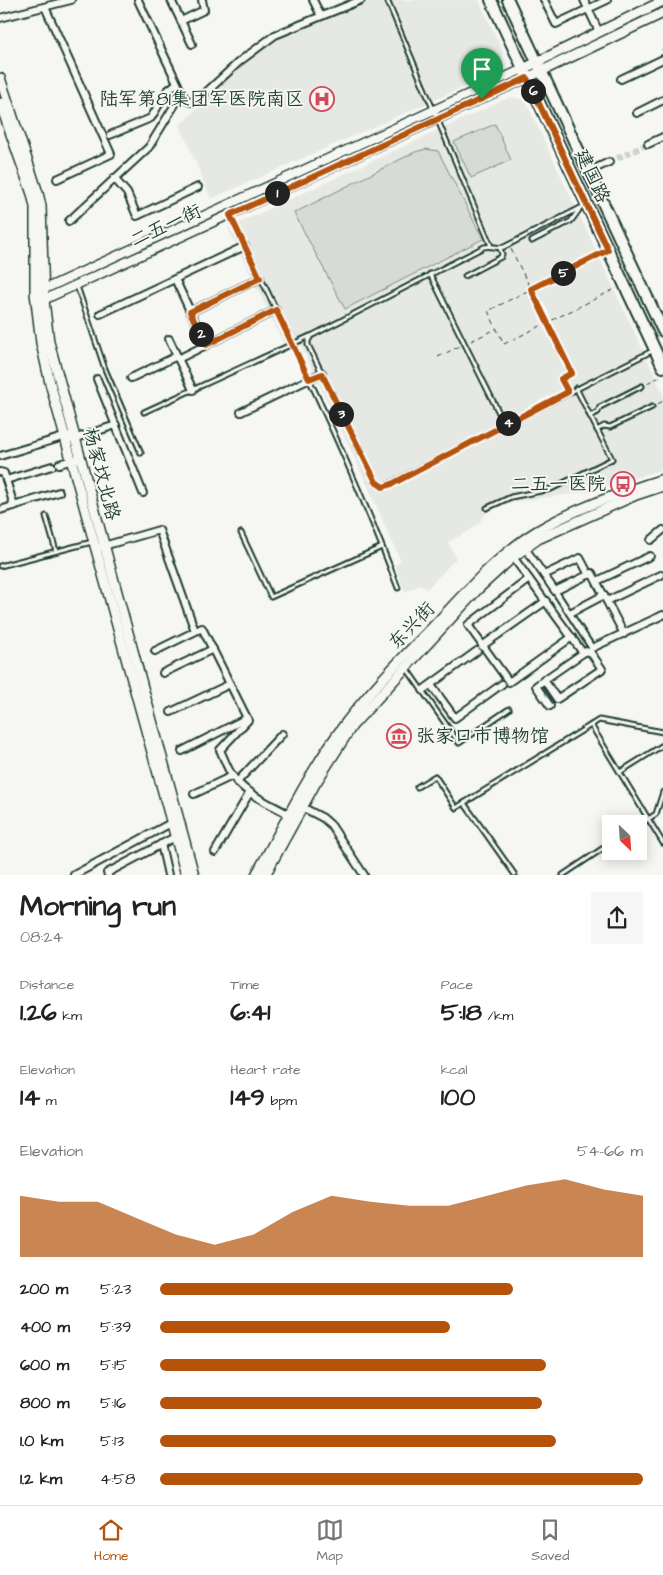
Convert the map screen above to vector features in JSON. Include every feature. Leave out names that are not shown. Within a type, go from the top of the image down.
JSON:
[{"type":"main road","name":"建国路","points":[[491,0],[584,206],[608,250],[663,367]]},
{"type":"main road","name":"建国路","points":[[508,0],[663,331]]},
{"type":"main road","points":[[525,74],[661,6]]},
{"type":"main road","points":[[539,67],[599,32],[661,6]]},
{"type":"main road","name":"杨家坟北路","points":[[0,78],[41,206],[40,302],[70,437],[194,875]]},
{"type":"main road","name":"杨家坟北路","points":[[0,103],[35,207],[40,292]]},
{"type":"main road","name":"东兴街","points":[[256,875],[290,815],[315,784],[352,726],[405,666],[478,589],[513,557],[538,539],[662,483]]},
{"type":"main road","name":"东兴街","points":[[265,875],[299,805],[344,724],[390,672],[473,585],[511,550],[537,532],[630,489],[662,483]]},
{"type":"main road","name":"杨家坟北路","points":[[99,543],[186,875]]},
{"type":"street","points":[[0,18],[71,0]]},
{"type":"street","points":[[138,0],[182,94],[188,101],[195,101],[240,60],[275,35],[361,0]]},
{"type":"street","points":[[171,0],[192,44]]},
{"type":"street","points":[[181,21],[204,10],[202,0]]},
{"type":"street","points":[[313,0],[321,16]]},
{"type":"street","points":[[544,0],[556,24],[606,0]]},
{"type":"street","points":[[584,0],[599,32]]},
{"type":"street","points":[[45,7],[111,154],[57,179]]},
{"type":"street","points":[[621,79],[663,59]]},
{"type":"street","name":"二五一街","points":[[40,292],[433,111],[525,74]]},
{"type":"street","name":"二五一街","points":[[40,302],[437,119],[525,74]]},
{"type":"street","points":[[110,135],[151,118],[166,91],[177,83]]},
{"type":"street","points":[[69,221],[149,147],[182,94]]},
{"type":"street","points":[[637,113],[663,100]]},
{"type":"street","points":[[648,144],[663,137]]},
{"type":"street","points":[[588,172],[609,162]]},
{"type":"street","points":[[114,178],[127,193],[137,216],[198,187]]},
{"type":"street","points":[[226,206],[230,215]]},
{"type":"street","points":[[100,314],[245,246]]},
{"type":"street","points":[[190,312],[260,278]]},
{"type":"street","points":[[175,279],[206,345]]},
{"type":"street","points":[[131,378],[206,345],[276,310]]},
{"type":"street","points":[[169,339],[193,390]]},
{"type":"street","points":[[241,412],[322,374]]},
{"type":"street","points":[[98,379],[143,494]]},
{"type":"street","points":[[0,456],[116,425]]},
{"type":"street","points":[[6,480],[76,459]]},
{"type":"street","points":[[0,472],[4,473],[14,506]]},
{"type":"street","points":[[0,510],[59,492]]},
{"type":"street","points":[[99,543],[159,530],[195,631]]},
{"type":"street","points":[[652,540],[663,530]]},
{"type":"street","points":[[525,548],[570,612],[592,648],[663,615]]},
{"type":"street","points":[[597,581],[650,556]]},
{"type":"street","points":[[513,557],[583,653]]},
{"type":"street","points":[[544,575],[580,558],[589,575]]},
{"type":"street","points":[[555,590],[592,573],[624,634]]},
{"type":"street","points":[[570,612],[661,575]]},
{"type":"street","points":[[529,580],[468,625],[480,648],[509,682],[572,637]]},
{"type":"street","points":[[423,690],[546,601]]},
{"type":"street","points":[[155,651],[202,628],[248,720],[220,750],[232,776],[250,792],[290,815]]},
{"type":"street","points":[[163,673],[213,649]]},
{"type":"street","points":[[544,680],[557,699],[602,669],[592,653],[586,651],[544,680],[536,686],[550,706]]},
{"type":"street","points":[[171,712],[230,684]]},
{"type":"street","points":[[431,685],[455,718],[502,684]]},
{"type":"street","points":[[182,751],[247,718]]},
{"type":"street","points":[[237,782],[282,734]]},
{"type":"street","points":[[194,794],[232,776]]},
{"type":"street","points":[[215,852],[250,792]]},
{"type":"street","points":[[299,805],[323,818],[331,826],[364,875]]},
{"type":"street","points":[[74,875],[171,823]]},
{"type":"street","points":[[108,875],[107,873],[175,837]]},
{"type":"street","points":[[161,844],[168,875]]},
{"type":"lane","points":[[387,0],[492,246]]},
{"type":"lane","points":[[532,241],[571,221],[584,206]]},
{"type":"lane","points":[[144,412],[311,336],[484,247],[500,248],[508,245],[584,206]]},
{"type":"lane","points":[[230,215],[293,344],[359,489],[398,588]]},
{"type":"lane","points":[[465,276],[501,257],[500,248]]},
{"type":"lane","points":[[430,274],[505,425]]},
{"type":"lane","points":[[76,285],[105,369],[141,453]]},
{"type":"lane","points":[[311,336],[308,345],[376,482],[383,487],[655,349]]},
{"type":"lane","points":[[590,416],[598,412],[600,406],[642,386]]},
{"type":"lane","points":[[488,508],[511,497],[551,489],[612,459],[576,388]]},
{"type":"lane","points":[[597,430],[604,426],[610,427],[652,407]]},
{"type":"lane","points":[[46,516],[56,551]]},
{"type":"lane","points":[[241,533],[272,597],[382,547]]},
{"type":"lane","points":[[0,566],[56,551],[99,543]]},
{"type":"lane","points":[[405,666],[459,744],[509,709]]},
{"type":"lane","points":[[417,787],[435,776],[456,808],[599,720],[663,732]]},
{"type":"lane","points":[[590,725],[646,815]]},
{"type":"lane","points":[[620,772],[663,745]]},
{"type":"lane","points":[[663,792],[656,814],[648,819],[663,842]]},
{"type":"lane","points":[[464,803],[515,875]]},
{"type":"lane","points":[[564,875],[602,849]]},
{"type":"path","points":[[508,245],[572,373],[561,379],[568,392]]},
{"type":"path","points":[[608,250],[488,311],[504,344],[624,284]]},
{"type":"path","points":[[438,357],[497,328]]},
{"type":"path","points":[[642,386],[663,375]]},
{"type":"path","points":[[652,407],[663,401]]},
{"type":"shaded area","name":"陆军第81集团军医院南区","points":[[373,0],[479,0],[503,52],[502,62],[495,73],[211,199],[180,125],[251,56],[267,44]]},
{"type":"shaded area","points":[[510,97],[521,99],[527,104],[663,393],[663,469],[593,491],[513,502],[488,511],[478,524],[469,531],[448,542],[456,558],[427,589],[420,585],[405,592],[395,565],[401,562],[365,480],[300,344],[287,350],[228,228]]},
{"type":"shaded area","points":[[495,124],[511,160],[471,178],[454,142]]},
{"type":"shaded area","points":[[426,149],[438,151],[483,239],[345,309],[294,213],[415,152]]},
{"type":"tunnel","points":[[609,162],[648,144]]},
{"type":"place","name":"陆军第81集团军医院南区","points":[[322,99]]},
{"type":"place","name":"二五一医院","points":[[623,484]]},
{"type":"place","name":"张家口市博物馆","points":[[399,736]]},
{"type":"route","points":[[527,78],[608,250],[531,289],[572,373],[561,379],[568,392],[383,487],[376,482],[322,374],[309,379],[276,310],[206,345],[190,312],[260,278],[230,215],[482,99],[527,78]]}]
